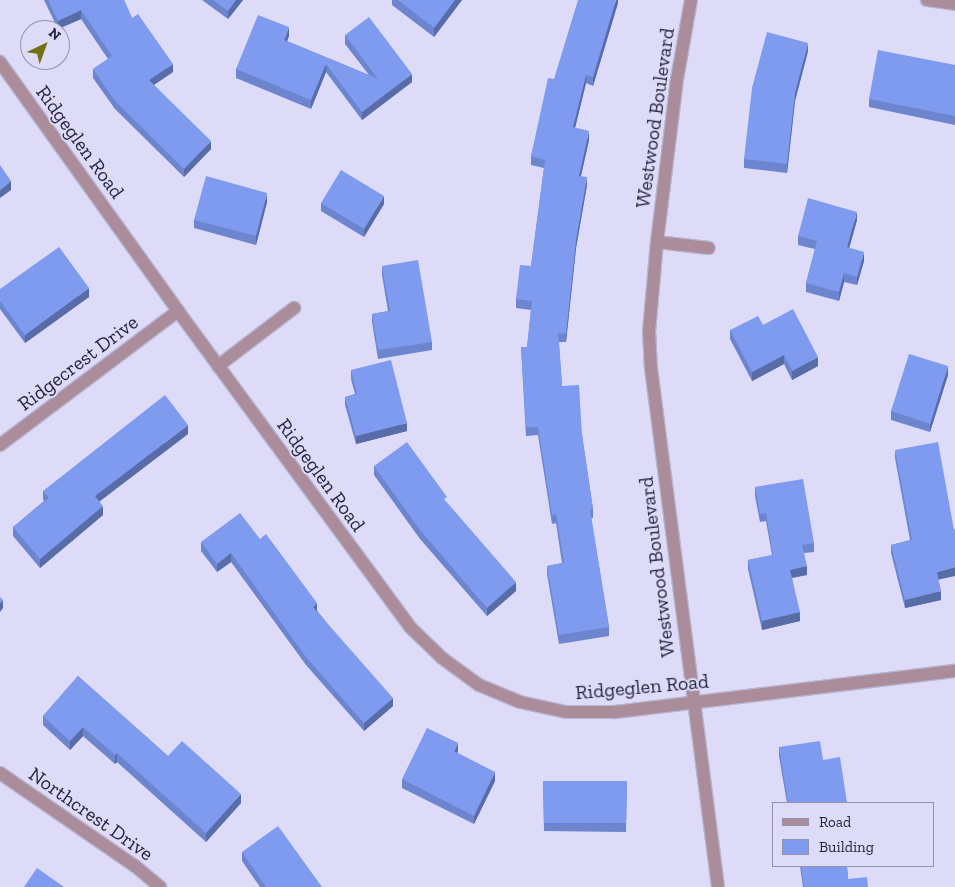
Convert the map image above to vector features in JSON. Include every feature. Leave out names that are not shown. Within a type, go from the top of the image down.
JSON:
[{"type":"street","name":"Westwood Boulevard","points":[[691,0],[677,79],[657,242],[649,331],[651,368],[692,702],[718,887]]},
{"type":"street","points":[[927,0],[955,4]]},
{"type":"street","name":"Ridgeglen Road","points":[[0,62],[178,311],[410,627],[442,658],[479,685],[520,702],[566,712],[615,712],[955,671]]},
{"type":"street","points":[[657,242],[709,248]]},
{"type":"street","points":[[218,366],[294,308]]},
{"type":"street","name":"Ridgecrest Drive","points":[[0,445],[178,311]]},
{"type":"street","name":"Northcrest Drive","points":[[0,773],[135,866],[160,887]]},
{"type":"building","points":[[48,0],[124,0],[132,18],[138,14],[173,64],[149,80],[211,141],[184,169],[115,101],[93,69],[112,56],[81,10],[58,20]]},
{"type":"building","points":[[213,0],[236,0],[228,11]]},
{"type":"building","points":[[398,0],[455,0],[434,28]]},
{"type":"building","points":[[578,0],[616,0],[593,77],[586,75],[573,127],[589,131],[579,176],[587,177],[576,240],[566,334],[558,333],[562,386],[579,385],[582,435],[593,509],[590,509],[609,627],[559,635],[547,566],[564,563],[556,514],[552,515],[538,427],[526,427],[521,347],[527,347],[532,301],[516,299],[520,265],[531,266],[545,160],[531,156],[548,78],[554,79]]},
{"type":"building","points":[[258,15],[289,27],[284,40],[378,79],[345,35],[369,17],[412,74],[362,112],[326,64],[311,100],[236,69]]},
{"type":"building","points":[[767,32],[808,43],[795,93],[787,164],[744,159],[752,88]]},
{"type":"building","points":[[878,50],[955,65],[955,116],[869,99]]},
{"type":"building","points":[[0,165],[11,181],[0,190]]},
{"type":"building","points":[[341,170],[384,196],[364,229],[321,203]]},
{"type":"building","points":[[206,176],[267,193],[256,236],[194,220]]},
{"type":"building","points":[[808,198],[857,212],[847,247],[864,252],[857,277],[844,273],[839,292],[806,283],[817,241],[798,236]]},
{"type":"building","points":[[59,247],[89,288],[25,335],[0,301],[0,289]]},
{"type":"building","points":[[418,260],[432,342],[378,350],[372,314],[390,311],[382,266]]},
{"type":"building","points":[[793,309],[818,357],[792,371],[784,355],[752,372],[730,330],[758,316],[763,325]]},
{"type":"building","points":[[909,354],[948,366],[930,424],[891,411]]},
{"type":"building","points":[[391,360],[407,423],[356,436],[345,397],[357,394],[351,370]]},
{"type":"building","points":[[165,395],[188,425],[95,496],[103,506],[40,559],[13,527],[49,498],[43,491]]},
{"type":"building","points":[[407,442],[447,497],[444,499],[516,582],[487,608],[420,530],[374,466]]},
{"type":"building","points":[[938,442],[955,529],[955,567],[937,572],[941,591],[905,600],[891,545],[912,540],[895,450]]},
{"type":"building","points":[[803,479],[814,543],[802,545],[807,566],[790,570],[800,612],[762,621],[748,560],[773,555],[766,513],[760,514],[755,487]]},
{"type":"building","points":[[240,513],[260,539],[266,534],[317,603],[313,607],[393,698],[364,723],[306,657],[231,553],[217,564],[201,542]]},
{"type":"building","points":[[78,676],[168,756],[182,741],[241,794],[206,833],[117,753],[115,755],[83,727],[70,741],[43,716]]},
{"type":"building","points":[[427,728],[458,743],[454,751],[495,772],[474,816],[402,779]]},
{"type":"building","points":[[820,741],[823,760],[840,757],[847,802],[788,802],[779,747]]},
{"type":"building","points":[[543,781],[627,781],[626,823],[544,823]]},
{"type":"building","points":[[278,826],[322,887],[266,887],[242,852]]},
{"type":"building","points":[[801,867],[847,867],[848,879],[867,877],[868,887],[804,887]]},
{"type":"building","points":[[37,868],[64,887],[24,887]]}]
